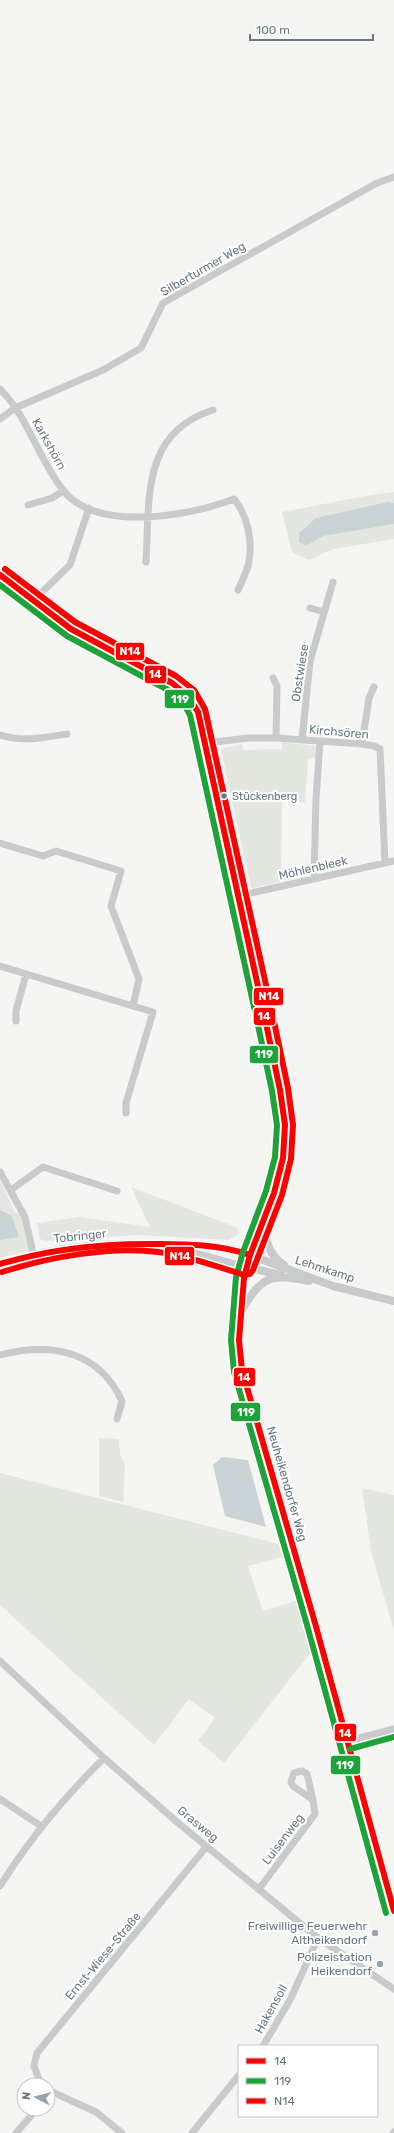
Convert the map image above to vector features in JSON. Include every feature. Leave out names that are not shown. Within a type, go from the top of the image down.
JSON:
[{"type":"street","name":"Silberturmer Weg","points":[[0,419],[15,408],[103,370],[141,348],[163,302],[377,183],[394,177]]},
{"type":"street","name":"Karkshörn","points":[[0,389],[15,408],[63,491],[75,502],[105,514],[149,516],[188,513],[234,499],[242,509],[250,535],[249,561],[238,590]]},
{"type":"street","points":[[146,562],[152,474],[157,456],[175,431],[200,414],[212,410]]},
{"type":"street","points":[[28,505],[52,498],[63,491]]},
{"type":"street","points":[[41,593],[70,564],[89,508]]},
{"type":"street","name":"Neuheikendorfer Weg","points":[[0,575],[71,630],[172,682],[188,696],[198,712],[206,743],[275,1067],[285,1126],[283,1158],[274,1193],[262,1221],[246,1267],[240,1313],[239,1340],[242,1370],[348,1741],[394,1911]]},
{"type":"street","name":"Obstwiese","points":[[302,740],[310,661],[333,582]]},
{"type":"street","points":[[310,608],[324,612]]},
{"type":"street","points":[[273,678],[277,686],[276,738]]},
{"type":"street","points":[[362,744],[368,698],[374,687]]},
{"type":"street","points":[[0,735],[15,740],[35,740],[67,734]]},
{"type":"street","name":"Kirchsören","points":[[206,743],[249,738],[276,738],[362,744],[374,746],[380,749],[385,863]]},
{"type":"street","points":[[314,878],[316,799],[320,741]]},
{"type":"street","points":[[0,843],[43,856],[56,851],[121,870],[111,906],[139,980],[133,1006]]},
{"type":"street","name":"Möhlenbleek","points":[[238,896],[394,861]]},
{"type":"street","points":[[0,966],[153,1012],[126,1103],[126,1113]]},
{"type":"street","points":[[16,1021],[16,1011],[26,974]]},
{"type":"street","points":[[11,1190],[43,1167],[117,1191]]},
{"type":"street","points":[[0,1172],[25,1218],[33,1253]]},
{"type":"street","points":[[262,1221],[266,1240],[272,1254],[279,1262],[294,1271]]},
{"type":"street","name":"Tobringer","points":[[0,1264],[33,1253],[93,1244],[203,1245],[232,1248],[250,1255]]},
{"type":"street","name":"Tobringer","points":[[164,1244],[206,1254],[246,1267]]},
{"type":"street","name":"Lehmkamp","points":[[250,1255],[333,1286]]},
{"type":"street","name":"Lehmkamp","points":[[246,1267],[394,1301]]},
{"type":"street","points":[[240,1313],[260,1284],[269,1279],[287,1277]]},
{"type":"street","points":[[0,1355],[45,1349],[65,1352],[82,1358],[106,1375],[115,1386],[122,1401],[117,1419]]},
{"type":"street","name":"Grasweg","points":[[0,1661],[104,1758],[207,1846],[318,1938],[394,1989]]},
{"type":"street","points":[[348,1741],[394,1729]]},
{"type":"street","points":[[0,1886],[41,1826],[64,1798],[104,1758]]},
{"type":"street","points":[[0,1799],[41,1826]]},
{"type":"street","name":"Luisenweg","points":[[259,1889],[315,1814],[313,1800]]},
{"type":"street","name":"Ernst-Wiese-Straße","points":[[38,2077],[34,2066],[37,2053],[207,1846]]},
{"type":"street","name":"Hakensoll","points":[[264,2045],[290,2000],[318,1938]]},
{"type":"street","points":[[192,2133],[238,2077]]},
{"type":"street","points":[[56,2096],[96,2112],[122,2133]]},
{"type":"street","points":[[16,2133],[30,2117]]},
{"type":"shaded area","points":[[394,492],[394,539],[333,549],[309,560],[292,552],[282,512]]},
{"type":"shaded area","points":[[388,502],[394,503],[394,524],[323,536],[306,546],[299,542],[299,533],[316,518]]},
{"type":"shaded area","points":[[282,742],[315,746],[317,750],[316,758],[308,758],[305,802],[282,801],[281,882],[251,888],[221,749],[242,744],[243,750],[282,749]]},
{"type":"shaded area","points":[[0,1180],[15,1213],[0,1205]]},
{"type":"shaded area","points":[[131,1187],[236,1227],[240,1233],[229,1240],[138,1235],[47,1241],[40,1239],[37,1223],[79,1217],[150,1227]]},
{"type":"shaded area","points":[[0,1205],[25,1217],[32,1250],[0,1258]]},
{"type":"shaded area","points":[[0,1210],[12,1216],[19,1237],[0,1240]]},
{"type":"shaded area","points":[[99,1438],[119,1439],[120,1454],[125,1464],[123,1502],[99,1496]]},
{"type":"shaded area","points":[[222,1457],[248,1460],[266,1527],[225,1516],[213,1465]]},
{"type":"shaded area","points":[[0,1473],[282,1545],[286,1556],[248,1566],[263,1611],[298,1600],[312,1651],[224,1763],[198,1741],[215,1718],[189,1699],[154,1745],[0,1605]]},
{"type":"shaded area","points":[[362,1488],[394,1495],[394,1631],[371,1551]]},
{"type":"transit line","name":"N14","points":[[2,1272],[59,1257],[120,1250],[158,1252],[180,1256],[244,1275],[250,1274],[253,1270],[282,1195],[291,1159],[293,1125],[288,1088],[272,1012],[205,709],[194,690],[176,676],[75,622],[5,569]]},
{"type":"transit line","name":"14","points":[[0,575],[71,629],[172,683],[188,696],[198,712],[264,1014],[280,1090],[285,1125],[283,1158],[274,1193],[250,1255],[244,1278],[239,1340],[242,1370],[315,1623],[394,1911]]},
{"type":"transit line","name":"119","points":[[0,585],[67,636],[168,690],[182,701],[190,715],[272,1091],[277,1125],[275,1157],[266,1191],[243,1252],[236,1277],[231,1340],[234,1372],[307,1625],[386,1913]]},
{"type":"transit line","name":"14","points":[[0,1264],[59,1250],[119,1244],[194,1245],[228,1249],[250,1255]]},
{"type":"transit line","name":"119","points":[[350,1749],[394,1737]]},
{"type":"place","name":"Stückenberg","points":[[224,796]]},
{"type":"place","name":"Freiwillige Feuerwehr Altheikendorf","points":[[375,1933]]},
{"type":"place","name":"Polizeistation Heikendorf","points":[[380,1964]]}]
